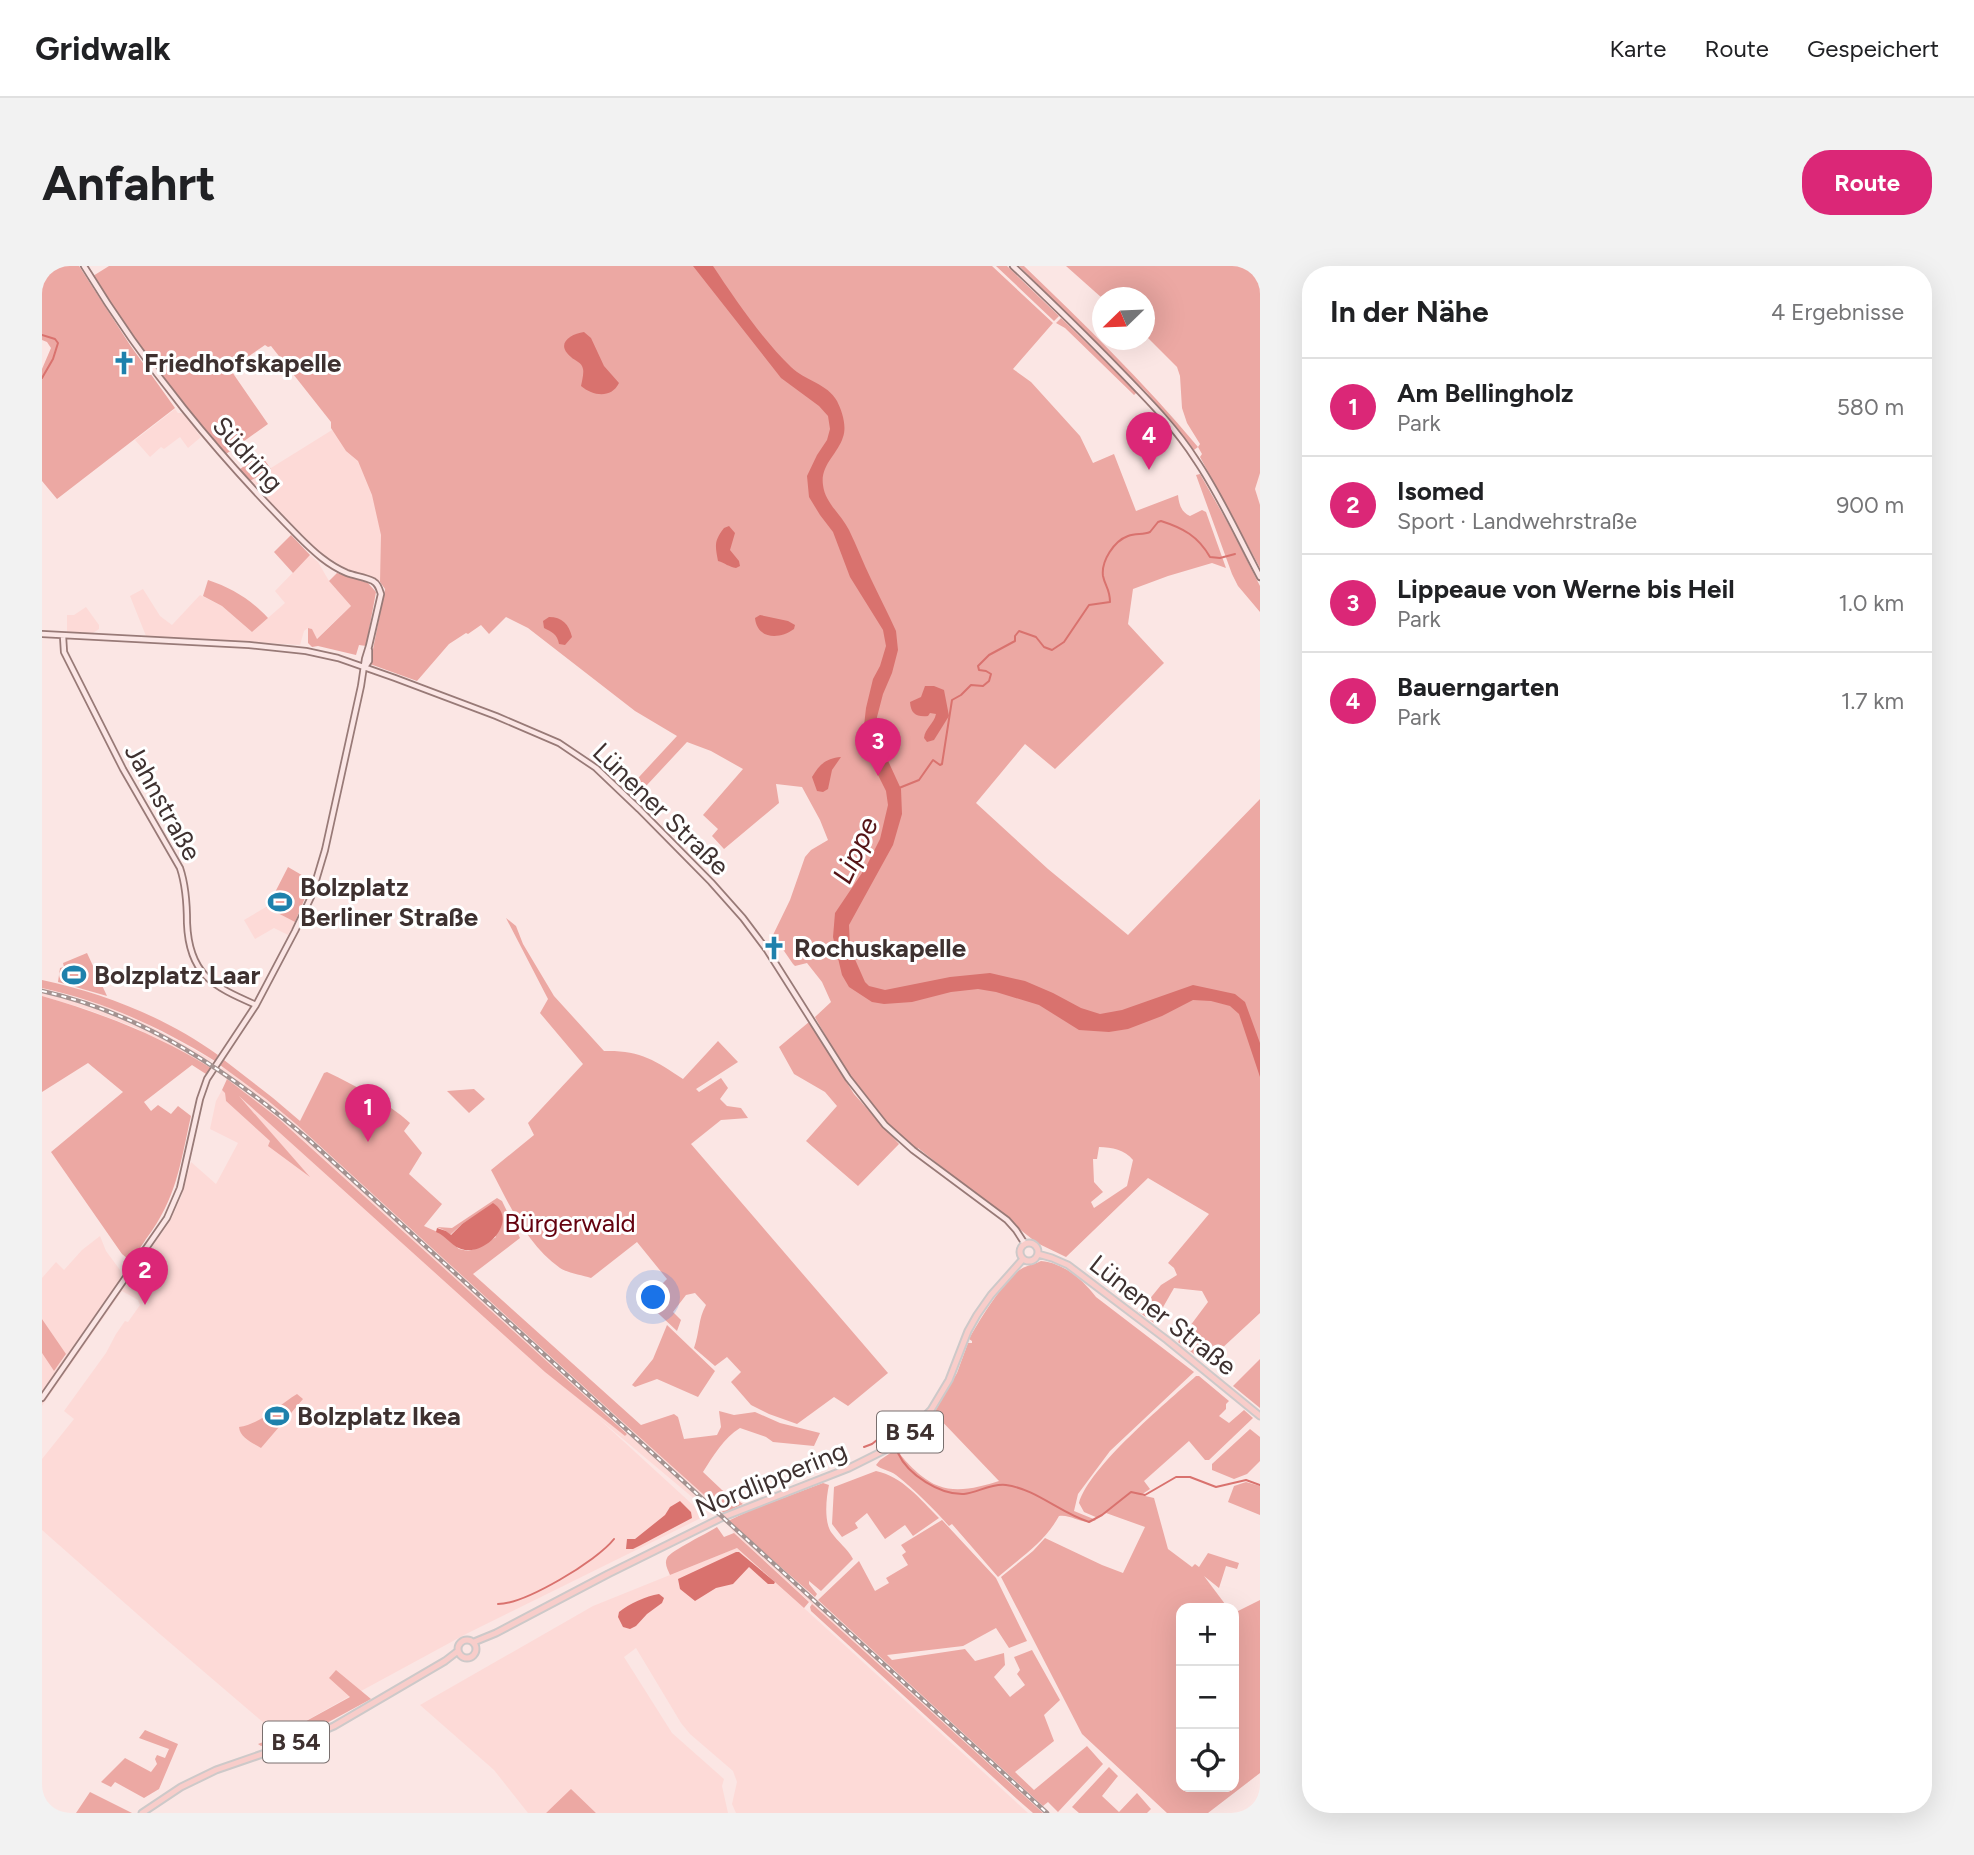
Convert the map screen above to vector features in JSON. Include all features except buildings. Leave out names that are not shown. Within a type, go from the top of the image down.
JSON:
[{"type":"main road","points":[[1030,1243],[1035,1245],[1038,1254],[1030,1262],[1023,1259],[1020,1250],[1030,1243]]},
{"type":"main road","name":"Lünener Straße","points":[[1038,1254],[1068,1265],[1167,1340],[1260,1416]]},
{"type":"main road","name":"Nordlippering","points":[[475,1645],[685,1535],[748,1506],[849,1468],[900,1441],[931,1409],[948,1380],[976,1315],[990,1295],[1023,1259]]},
{"type":"main road","points":[[463,1640],[469,1640],[475,1645],[475,1654],[472,1657],[467,1658],[460,1654],[459,1645],[463,1640]]},
{"type":"main road","name":"B 54","points":[[142,1813],[181,1787],[216,1770],[334,1726],[460,1654]]},
{"type":"street","name":"Südring","points":[[42,1398],[167,1218],[180,1188],[207,1079],[256,1004],[298,927],[311,897],[380,597],[374,582],[339,569],[317,555],[226,460],[140,353],[83,266]]},
{"type":"street","points":[[1013,266],[1173,428],[1215,490],[1260,577]]},
{"type":"street","name":"Lünener Straße","points":[[42,635],[273,646],[310,651],[365,667],[559,743],[596,768],[743,918],[871,1109],[913,1150],[1007,1220],[1025,1244]]},
{"type":"street","name":"Jahnstraße","points":[[63,635],[64,652],[112,749],[180,868],[185,888],[188,942],[196,964],[212,982],[256,1004]]},
{"type":"shaded area","points":[[693,266],[713,266],[749,318],[780,356],[796,371],[828,390],[837,401],[841,409],[844,433],[824,471],[824,491],[849,530],[896,631],[898,650],[877,717],[878,739],[901,789],[902,814],[893,845],[849,925],[850,948],[865,982],[869,986],[885,990],[950,977],[990,973],[1025,981],[1081,1008],[1100,1014],[1122,1010],[1193,985],[1235,994],[1245,1002],[1260,1043],[1260,1077],[1239,1014],[1230,1006],[1211,1001],[1193,1000],[1128,1029],[1109,1032],[1079,1030],[1039,1005],[996,992],[978,989],[951,992],[912,1002],[884,1004],[872,1002],[849,987],[842,975],[833,937],[835,913],[866,867],[880,839],[888,805],[886,791],[871,761],[864,726],[873,679],[886,646],[883,630],[850,577],[833,532],[809,497],[807,476],[827,440],[830,429],[828,416],[819,406],[781,378]]},
{"type":"shaded area","points":[[584,332],[591,338],[604,366],[619,383],[607,394],[596,394],[581,386],[582,367],[564,348],[566,340]]},
{"type":"shaded area","points":[[175,409],[178,413],[183,413],[201,437],[188,448],[180,437],[164,449],[161,447],[150,457],[135,440]]},
{"type":"shaded area","points":[[332,430],[370,473],[386,514],[380,582],[348,570],[319,552],[250,481]]},
{"type":"shaded area","points":[[729,526],[735,533],[730,550],[739,561],[740,566],[736,568],[718,561],[717,556],[717,540],[724,528]]},
{"type":"shaded area","points":[[310,555],[351,606],[316,639],[312,629],[304,631],[300,645],[146,636],[130,596],[143,589],[160,616],[172,625],[200,595],[222,606],[252,632],[285,603],[275,591]]},
{"type":"shaded area","points":[[86,607],[99,629],[93,633],[67,632],[67,615],[74,615]]},
{"type":"shaded area","points":[[760,615],[788,621],[795,625],[794,629],[776,636],[764,634],[755,618]]},
{"type":"shaded area","points":[[549,617],[561,620],[569,628],[572,637],[565,645],[559,644],[552,632],[544,628],[543,621]]},
{"type":"shaded area","points":[[925,686],[944,690],[949,716],[934,740],[927,742],[924,738],[936,714],[917,715],[910,702],[921,697]]},
{"type":"shaded area","points":[[841,757],[832,770],[828,789],[817,791],[812,777],[827,761]]},
{"type":"shaded area","points":[[266,907],[295,922],[288,935],[274,928],[255,939],[244,920]]},
{"type":"shaded area","points":[[42,988],[104,1006],[148,1025],[211,1059],[207,1066],[134,1027],[42,996]]},
{"type":"shaded area","points":[[223,1067],[296,1124],[716,1506],[713,1511],[704,1507],[598,1418],[705,1516],[466,1634],[361,1691],[336,1670],[350,1696],[279,1736],[42,1530],[42,1459],[74,1419],[64,1411],[106,1353],[125,1321],[128,1322],[140,1305],[138,1300],[122,1291],[42,1406],[42,1353],[54,1371],[66,1355],[42,1319],[42,1278],[56,1262],[64,1270],[82,1250],[100,1236],[122,1277],[128,1281],[170,1221],[181,1197],[191,1162],[216,1184],[238,1143],[210,1129],[216,1101],[222,1090],[226,1101],[271,1142],[269,1146],[306,1173],[233,1089],[548,1374],[625,1436],[627,1434],[279,1119],[219,1073]]},
{"type":"shaded area","points":[[493,1203],[503,1218],[501,1226],[497,1234],[482,1247],[474,1250],[460,1249],[436,1232],[437,1228],[451,1235]]},
{"type":"shaded area","points":[[680,1501],[691,1512],[692,1518],[633,1549],[626,1549],[627,1539],[635,1539]]},
{"type":"shaded area","points":[[733,1525],[1050,1813],[1043,1813],[1005,1780],[734,1533],[730,1527]]},
{"type":"shaded area","points":[[737,1548],[1028,1813],[736,1813],[732,1804],[737,1782],[733,1771],[681,1723],[636,1648],[624,1657],[672,1733],[724,1779],[722,1786],[728,1813],[596,1813],[571,1790],[546,1813],[528,1813],[494,1770],[420,1705],[593,1606]]},
{"type":"shaded area","points":[[736,1552],[775,1582],[774,1584],[768,1584],[749,1567],[733,1584],[716,1588],[695,1601],[680,1589],[678,1579]]},
{"type":"shaded area","points":[[659,1594],[664,1598],[662,1603],[636,1626],[630,1629],[623,1627],[618,1617],[619,1612],[638,1601]]},
{"type":"green space","points":[[42,266],[79,266],[175,408],[57,499],[42,481],[42,369],[51,348],[42,340]]},
{"type":"green space","points":[[109,266],[992,266],[1053,323],[1013,369],[1031,382],[1080,436],[1093,463],[1114,454],[1136,511],[1178,495],[1181,507],[1190,516],[1202,510],[1206,512],[1226,568],[1212,563],[1133,589],[1128,624],[1164,663],[1055,769],[1025,744],[976,803],[1048,869],[1128,935],[1260,799],[1260,1313],[1206,1363],[1178,1342],[1208,1302],[1202,1291],[1174,1288],[1154,1323],[1139,1312],[1161,1285],[1177,1275],[1168,1263],[1209,1214],[1148,1178],[1066,1257],[1037,1243],[901,1136],[860,1090],[816,1019],[831,1002],[822,982],[807,963],[795,966],[773,935],[790,900],[805,857],[828,840],[802,787],[776,784],[779,803],[724,849],[712,836],[718,829],[703,815],[743,769],[711,751],[687,742],[634,799],[627,790],[677,736],[635,711],[528,628],[506,617],[489,634],[481,625],[449,644],[417,681],[370,664],[385,589],[380,582],[381,535],[372,495],[358,461],[346,451],[331,428],[331,422],[271,346],[265,345],[230,369],[268,424],[226,454],[182,404],[93,276]],"holes":[[[1099,1147],[1122,1151],[1133,1160],[1127,1186],[1094,1208],[1091,1202],[1103,1192],[1094,1182],[1093,1159],[1097,1159]]]},
{"type":"green space","points":[[996,266],[1007,266],[1059,316],[1054,321]]},
{"type":"green space","points":[[1019,266],[1024,266],[1092,333],[1092,338]]},
{"type":"green space","points":[[1066,266],[1260,266],[1260,473],[1255,489],[1260,505],[1260,568],[1200,457],[1202,454],[1198,447],[1200,444],[1187,423],[1182,408],[1177,367],[1155,345],[1155,287],[1092,287],[1092,289]]},
{"type":"green space","points":[[1061,318],[1137,392],[1134,395],[1065,328],[1056,323]]},
{"type":"green space","points":[[1104,350],[1113,354],[1198,447],[1194,450],[1147,393]]},
{"type":"green space","points":[[261,455],[271,469],[250,481],[240,469]]},
{"type":"green space","points":[[1200,474],[1260,586],[1260,612],[1238,586],[1232,574],[1196,475]]},
{"type":"green space","points":[[291,535],[310,555],[293,573],[274,552]]},
{"type":"green space","points":[[337,573],[368,583],[376,592],[366,646],[359,645],[356,655],[312,647],[308,643],[308,628],[312,629],[317,639],[351,606],[329,581]]},
{"type":"green space","points":[[208,580],[240,595],[268,618],[252,632],[222,606],[203,596]]},
{"type":"green space","points":[[288,867],[312,881],[295,922],[266,907]]},
{"type":"green space","name":"Bürgerwald","points":[[506,918],[516,926],[523,944],[554,996],[604,1051],[627,1052],[646,1057],[683,1079],[718,1041],[738,1062],[696,1089],[699,1092],[721,1078],[728,1088],[720,1099],[727,1106],[741,1108],[748,1118],[721,1120],[691,1144],[888,1373],[848,1406],[834,1397],[797,1424],[751,1405],[731,1382],[741,1372],[727,1357],[715,1366],[694,1348],[706,1305],[695,1293],[686,1295],[673,1312],[681,1320],[677,1331],[645,1301],[667,1279],[637,1242],[591,1278],[560,1268],[548,1259],[528,1236],[491,1170],[534,1135],[528,1123],[583,1064],[540,1013],[548,999]]},
{"type":"green space","points":[[87,953],[107,996],[58,982],[63,963]]},
{"type":"green space","points":[[42,980],[134,1008],[178,1030],[218,1055],[215,1061],[132,1017],[87,1000],[42,988]]},
{"type":"green space","points":[[42,996],[129,1026],[171,1045],[211,1068],[206,1074],[192,1065],[144,1102],[151,1111],[158,1105],[171,1114],[178,1106],[191,1116],[180,1165],[165,1209],[138,1250],[128,1259],[51,1152],[123,1092],[88,1063],[42,1092]]},
{"type":"green space","points":[[809,1022],[854,1094],[899,1144],[858,1186],[806,1141],[837,1106],[825,1092],[794,1074],[779,1047]]},
{"type":"green space","points":[[224,1060],[300,1121],[324,1073],[327,1072],[371,1095],[401,1115],[410,1123],[404,1131],[422,1153],[409,1174],[442,1204],[424,1226],[442,1234],[459,1249],[468,1251],[478,1248],[496,1237],[478,1214],[450,1235],[437,1227],[452,1228],[497,1198],[502,1201],[520,1238],[473,1274],[641,1425],[674,1414],[678,1417],[684,1439],[717,1435],[721,1427],[719,1411],[734,1415],[755,1412],[780,1423],[820,1433],[814,1446],[773,1442],[740,1428],[734,1432],[703,1472],[722,1490],[743,1504],[724,1513],[296,1124],[220,1065]]},
{"type":"green space","points":[[227,1079],[279,1119],[627,1434],[625,1436],[545,1372],[239,1096],[310,1177],[268,1146],[270,1141],[226,1101],[222,1090]]},
{"type":"green space","points":[[474,1089],[485,1099],[469,1113],[447,1091]]},
{"type":"green space","points":[[1041,1261],[1072,1273],[1096,1297],[1194,1372],[1110,1451],[1078,1494],[1074,1511],[1096,1520],[1086,1522],[1059,1516],[1039,1542],[998,1577],[952,1524],[949,1526],[924,1499],[896,1475],[876,1465],[904,1444],[900,1454],[903,1458],[923,1477],[939,1486],[961,1489],[999,1481],[934,1413],[957,1373],[968,1343],[972,1343],[969,1339],[994,1299],[1018,1271]]},
{"type":"green space","points":[[42,1319],[66,1354],[54,1371],[42,1353]]},
{"type":"green space","points":[[667,1325],[715,1371],[698,1397],[657,1379],[635,1387],[632,1385],[653,1359]]},
{"type":"green space","points":[[1260,1359],[1260,1408],[1233,1386]]},
{"type":"green space","points":[[1196,1376],[1229,1401],[1219,1416],[1229,1423],[1244,1410],[1253,1418],[1209,1460],[1205,1460],[1189,1441],[1144,1481],[1150,1489],[1141,1495],[1154,1498],[1168,1549],[1192,1567],[1195,1564],[1199,1567],[1208,1553],[1239,1563],[1237,1569],[1226,1566],[1219,1588],[1204,1576],[1224,1603],[1176,1603],[1176,1792],[1235,1792],[1208,1813],[1167,1813],[1082,1734],[1001,1577],[1045,1538],[1123,1573],[1145,1527],[1106,1513],[1098,1518],[1084,1512],[1079,1503],[1097,1472],[1148,1419]]},
{"type":"green space","points":[[297,1394],[303,1399],[261,1448],[242,1434],[239,1427],[262,1418]]},
{"type":"green space","points":[[1250,1429],[1260,1437],[1260,1461],[1247,1474],[1234,1479],[1212,1470],[1212,1464]]},
{"type":"green space","points":[[876,1471],[903,1483],[939,1518],[913,1536],[905,1525],[885,1539],[867,1513],[855,1523],[858,1528],[842,1537],[832,1524],[834,1487]]},
{"type":"green space","points":[[1246,1482],[1260,1486],[1260,1515],[1228,1502],[1234,1486]]},
{"type":"green space","points":[[823,1483],[829,1485],[827,1522],[834,1536],[853,1559],[821,1591],[809,1581],[817,1594],[815,1597],[728,1521]]},
{"type":"green space","points":[[942,1520],[996,1578],[1027,1641],[1009,1648],[996,1628],[963,1646],[887,1655],[892,1660],[965,1649],[975,1661],[1004,1653],[1005,1665],[994,1677],[1010,1697],[1025,1685],[1017,1674],[1020,1670],[1014,1657],[1032,1650],[1060,1700],[1044,1715],[1054,1741],[1015,1772],[1034,1790],[1087,1746],[1103,1764],[1058,1812],[1048,1802],[1043,1806],[818,1600],[859,1561],[875,1591],[889,1583],[886,1578],[908,1565],[902,1555],[906,1552],[901,1545]]},
{"type":"green space","points":[[717,1527],[724,1537],[734,1533],[809,1602],[804,1608],[737,1548],[670,1575],[667,1558]]},
{"type":"green space","points":[[1260,1600],[1260,1773],[1239,1789],[1239,1610]]},
{"type":"green space","points":[[812,1604],[1043,1813],[1033,1813],[1017,1799],[811,1611]]},
{"type":"green space","points":[[336,1670],[371,1699],[323,1725],[261,1746],[258,1744],[279,1736],[350,1697],[329,1678]]},
{"type":"green space","points":[[145,1730],[178,1744],[159,1789],[144,1798],[115,1782],[111,1787],[101,1782],[125,1758],[151,1772],[157,1764],[157,1755],[165,1758],[169,1749],[139,1738]]},
{"type":"green space","points":[[1109,1767],[1118,1776],[1102,1796],[1119,1812],[1137,1793],[1151,1809],[1147,1813],[1079,1813],[1072,1807]]},
{"type":"green space","points":[[571,1789],[596,1813],[546,1813]]},
{"type":"green space","points":[[90,1792],[132,1813],[76,1813]]},
{"type":"waterway","points":[[42,335],[55,339],[58,343],[53,359],[42,378]]},
{"type":"waterway","points":[[899,788],[919,780],[933,760],[942,764],[952,700],[971,685],[983,686],[989,681],[991,674],[979,670],[978,666],[989,655],[1015,641],[1019,631],[1036,637],[1044,647],[1052,650],[1064,642],[1089,605],[1110,602],[1103,576],[1104,564],[1113,547],[1123,539],[1150,532],[1161,521],[1189,534],[1210,557],[1220,558],[1235,554]]},
{"type":"waterway","points":[[864,1447],[882,1436],[888,1439]]},
{"type":"waterway","points":[[898,1453],[917,1476],[945,1491],[964,1494],[995,1485],[1017,1487],[1089,1522],[1131,1492],[1145,1495],[1176,1477],[1190,1477],[1216,1487],[1246,1480],[1260,1485]]},
{"type":"waterway","points":[[498,1604],[525,1597],[560,1580],[614,1539]]},
{"type":"railway","points":[[42,991],[80,1001],[150,1030],[184,1048],[278,1114],[1047,1813]]},
{"type":"place","name":"Friedhofskapelle","points":[[124,363]]},
{"type":"place","name":"Bauerngarten","points":[[1149,470]]},
{"type":"place","name":"Lippeaue von Werne bis Heil","points":[[878,776]]},
{"type":"place","name":"Bolzplatz Berliner Straße","points":[[280,902]]},
{"type":"place","name":"Rochuskapelle","points":[[774,948]]},
{"type":"place","name":"Bolzplatz Laar","points":[[74,975]]},
{"type":"place","name":"Am Bellingholz","points":[[368,1142]]},
{"type":"place","name":"Isomed","points":[[145,1305]]},
{"type":"place","name":"Bolzplatz Ikea","points":[[277,1416]]},
{"type":"water label","name":"Lippe","points":[[855,850]]}]
